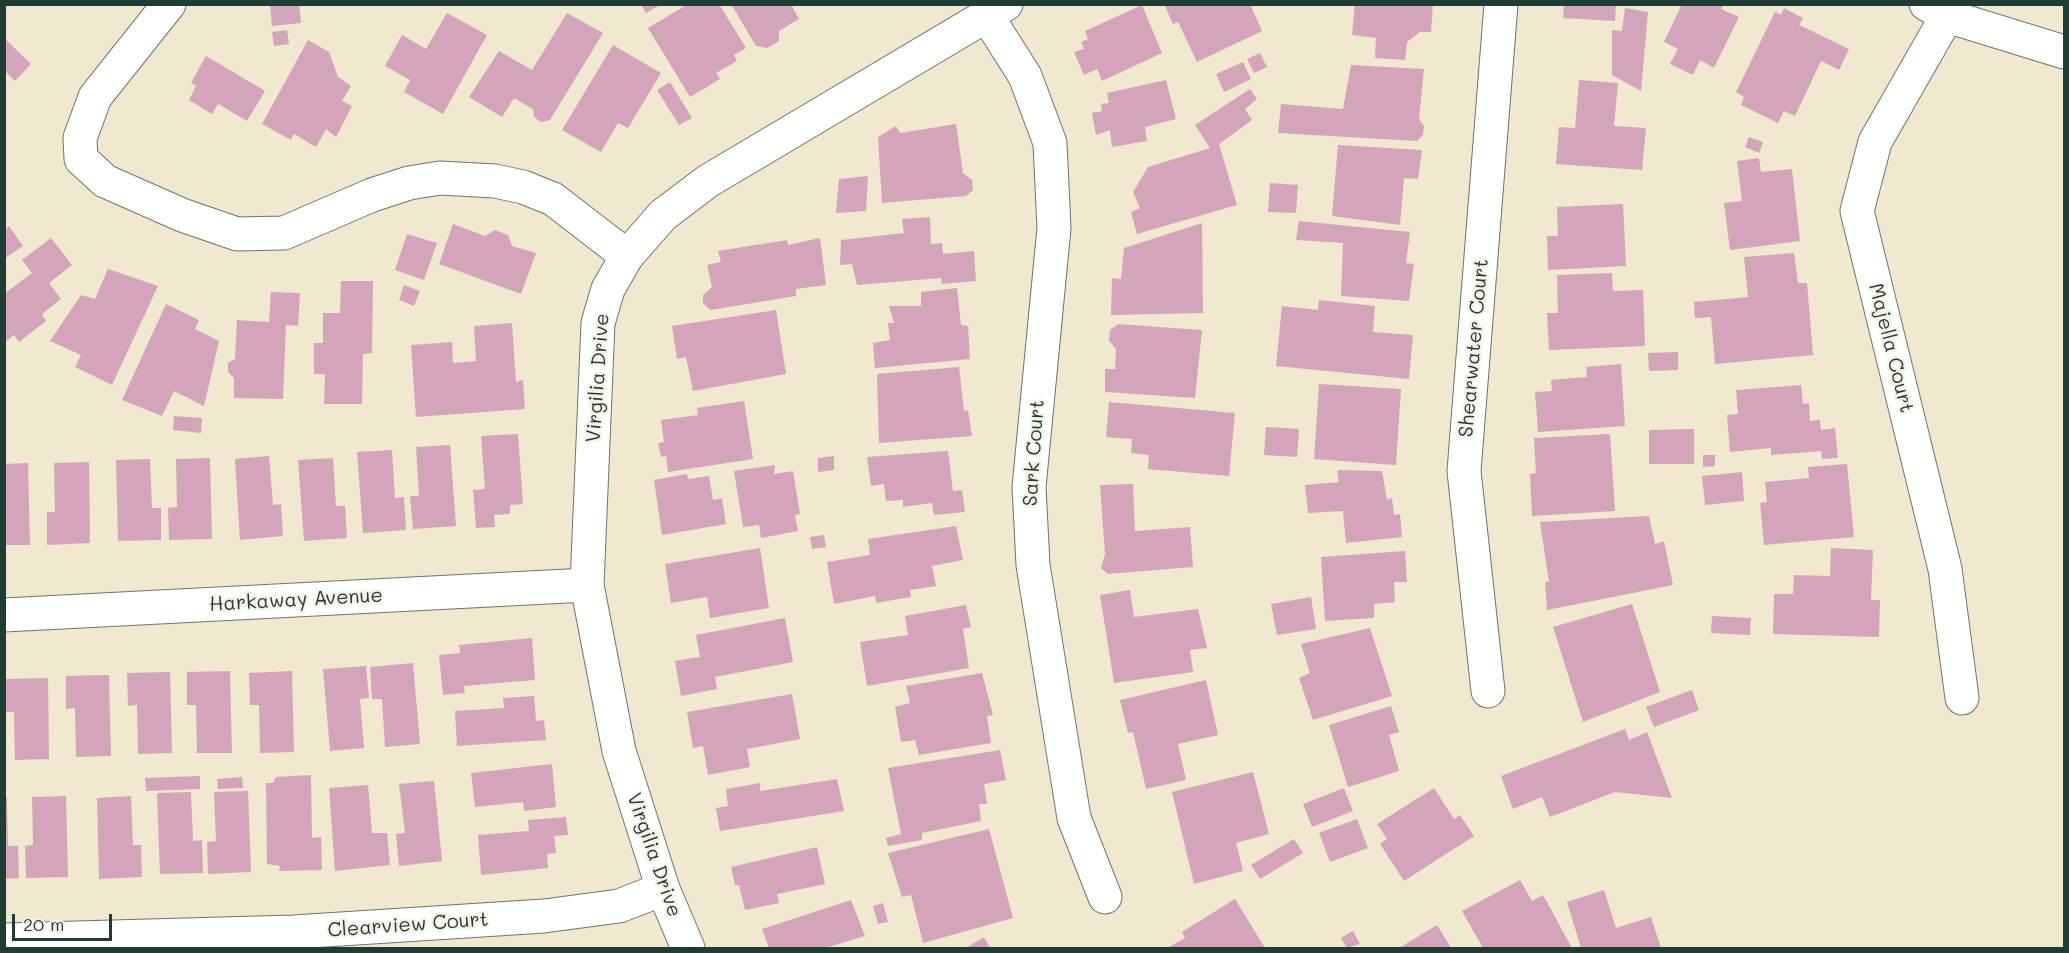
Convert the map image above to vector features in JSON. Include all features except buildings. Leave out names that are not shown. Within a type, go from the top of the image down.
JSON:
[{"type":"street","points":[[169,4],[95,97],[80,138],[81,159],[105,181],[182,215],[237,234],[284,233],[372,195],[409,183],[440,178],[495,181],[523,187],[553,199],[627,256]]},
{"type":"street","name":"Shearwater Court","points":[[1488,691],[1464,471],[1501,4]]},
{"type":"street","name":"Virgilia Drive","points":[[688,948],[663,889],[619,752],[587,585],[598,323],[608,288],[627,256],[663,214],[708,181],[997,10]]},
{"type":"street","name":"Sark Court","points":[[997,10],[1050,142],[1054,228],[1029,487],[1033,565],[1074,818],[1105,897]]},
{"type":"street","points":[[1937,10],[2064,52]]},
{"type":"street","name":"Majella Court","points":[[1937,10],[1875,142],[1857,211],[1945,569],[1962,698]]},
{"type":"street","name":"Harkaway Avenue","points":[[4,615],[587,585]]},
{"type":"street","name":"Clearview Court","points":[[4,940],[305,932],[544,916],[619,906],[663,889]]}]
